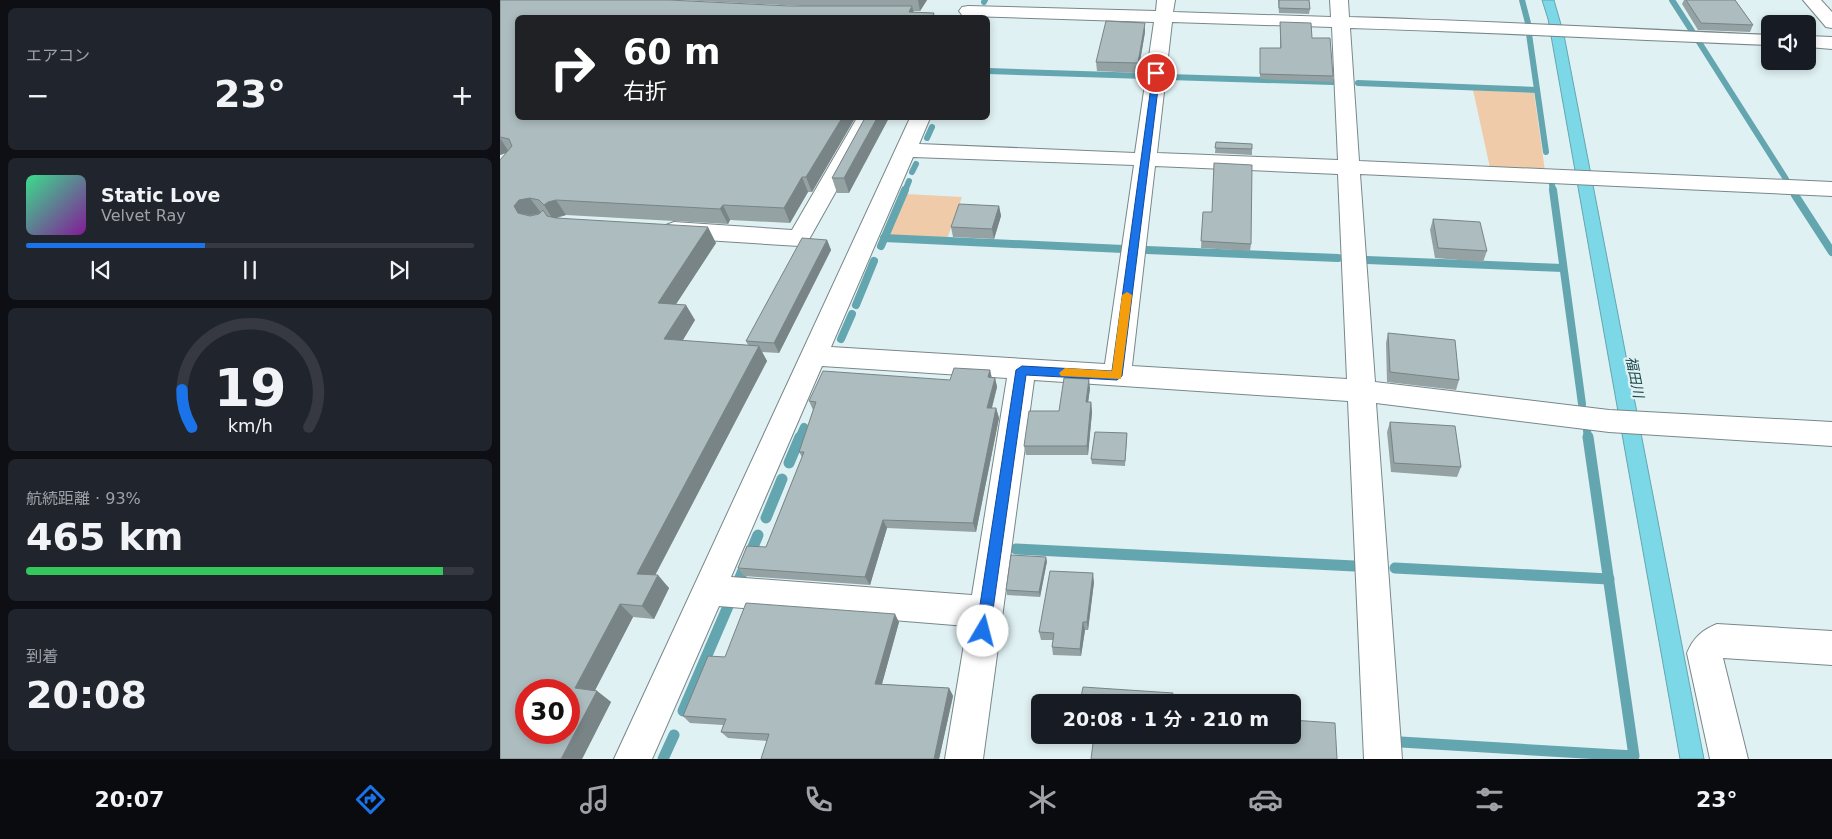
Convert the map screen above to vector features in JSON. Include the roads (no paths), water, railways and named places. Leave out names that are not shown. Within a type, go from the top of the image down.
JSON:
[{"type":"street","points":[[1339,0],[1384,759]]},
{"type":"street","points":[[1812,0],[1832,23]]},
{"type":"street","points":[[1117,376],[1165,9]]},
{"type":"street","points":[[968,10],[1165,9],[1341,22],[1544,29],[1571,32],[1761,40]]},
{"type":"street","points":[[1816,42],[1832,43]]},
{"type":"street","points":[[653,229],[799,238],[865,120]]},
{"type":"street","points":[[633,759],[919,120]]},
{"type":"street","points":[[906,150],[1566,176],[1603,180],[1832,190]]},
{"type":"street","points":[[814,356],[1362,391],[1651,424],[1832,434]]},
{"type":"street","points":[[964,759],[1022,370]]},
{"type":"street","points":[[709,590],[986,612]]},
{"type":"street","points":[[1729,759],[1704,653],[1717,640],[1832,648]]},
{"type":"water","points":[[1542,0],[1554,0],[1564,35],[1704,759],[1680,759],[1548,19]]},
{"type":"waterway","points":[[1522,0],[1528,23]]},
{"type":"waterway","points":[[1672,0],[1692,31]]},
{"type":"waterway","points":[[1529,34],[1546,152]]},
{"type":"waterway","points":[[1699,42],[1786,179]]},
{"type":"waterway","points":[[990,71],[1146,76]]},
{"type":"waterway","points":[[1169,77],[1333,82]]},
{"type":"waterway","points":[[1358,83],[1537,90]]},
{"type":"waterway","points":[[927,138],[932,127]]},
{"type":"waterway","points":[[912,172],[916,164]]},
{"type":"waterway","points":[[905,191],[909,181]]},
{"type":"waterway","points":[[1552,185],[1553,191]]},
{"type":"waterway","points":[[884,238],[905,190]]},
{"type":"waterway","points":[[1553,190],[1582,404]]},
{"type":"waterway","points":[[1795,195],[1832,252]]},
{"type":"waterway","points":[[881,246],[884,238]]},
{"type":"waterway","points":[[884,238],[1123,249]]},
{"type":"waterway","points":[[1147,250],[1338,258]]},
{"type":"waterway","points":[[1367,260],[1563,268]]},
{"type":"waterway","points":[[856,305],[874,261]]},
{"type":"waterway","points":[[841,339],[852,314]]},
{"type":"waterway","points":[[799,438],[804,427]]},
{"type":"waterway","points":[[1587,431],[1588,438]]},
{"type":"waterway","points":[[789,463],[800,437]]},
{"type":"waterway","points":[[1588,437],[1608,579]]},
{"type":"waterway","points":[[766,518],[782,479]]},
{"type":"waterway","points":[[739,580],[758,535]]},
{"type":"waterway","points":[[1016,549],[1354,566]]},
{"type":"waterway","points":[[1395,568],[1608,579]]},
{"type":"waterway","points":[[1401,742],[1634,756],[1608,579]]},
{"type":"waterway","points":[[683,711],[732,597]]},
{"type":"waterway","points":[[663,759],[674,735]]},
{"type":"water label","name":"福田川","points":[[1635,377]]}]
